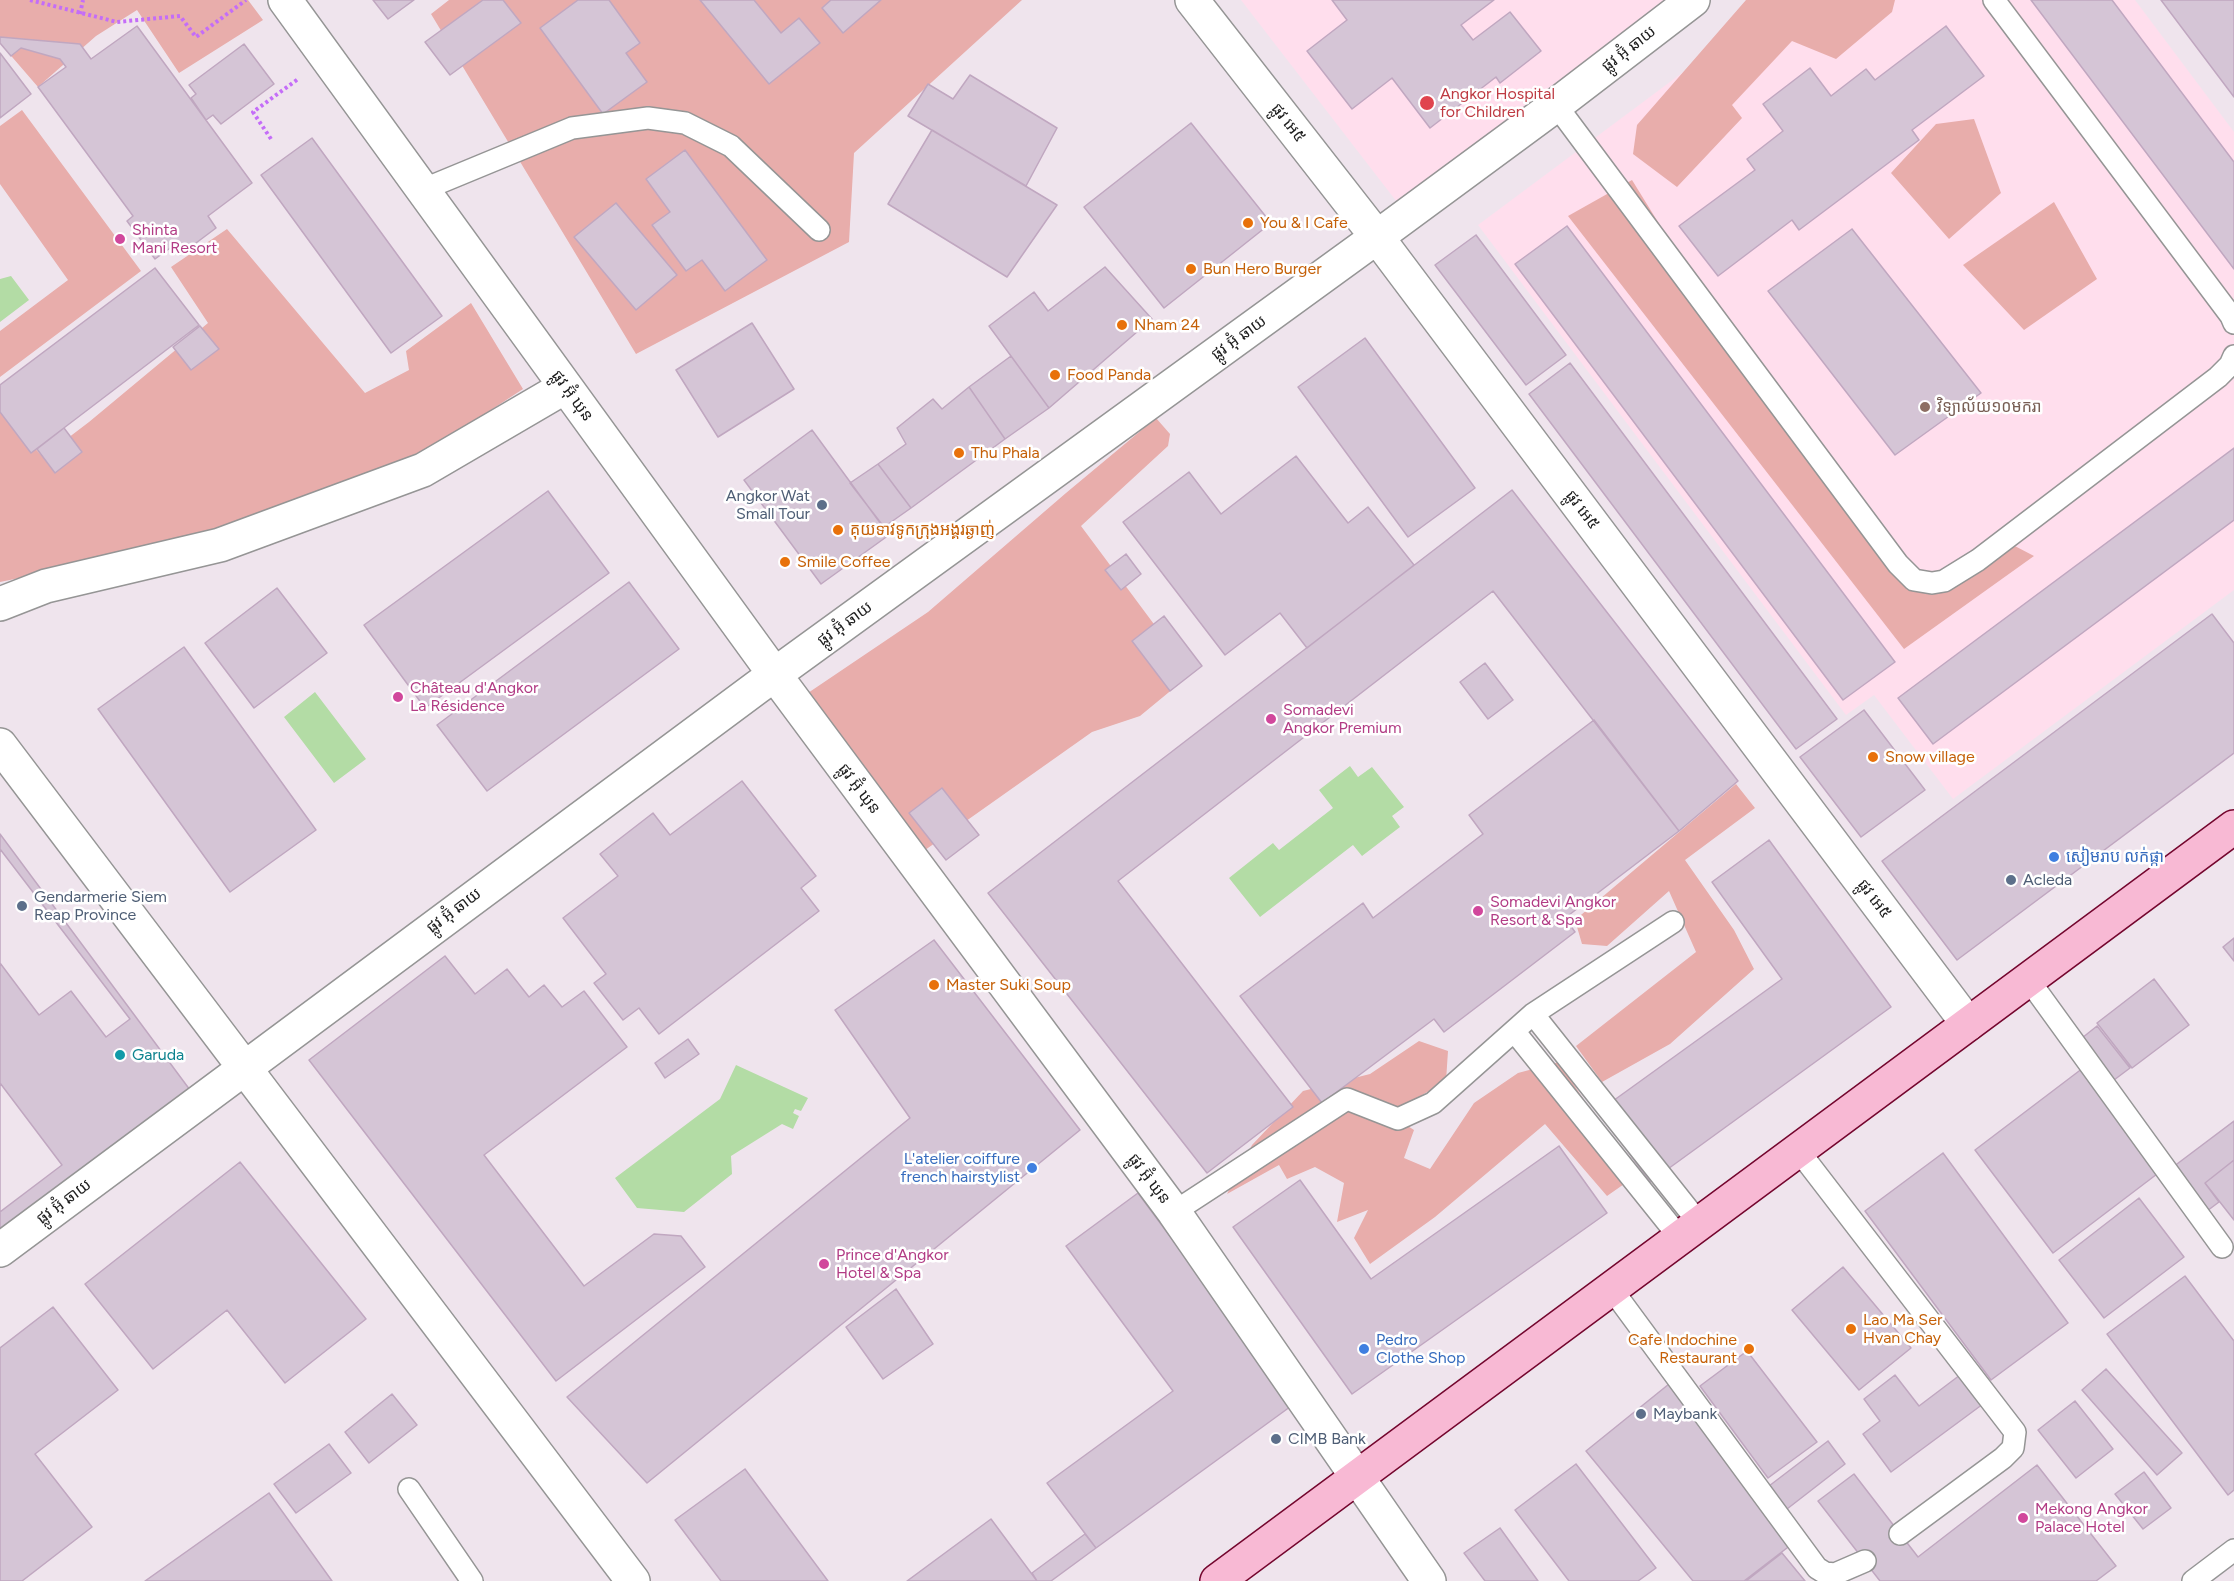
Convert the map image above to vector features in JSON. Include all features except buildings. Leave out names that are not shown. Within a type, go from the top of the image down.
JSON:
[{"type":"main road","points":[[1216,1581],[2028,979],[2231,835]]},
{"type":"street","name":"ផ្លូវ អ៊ុំ ឃុន","points":[[285,0],[775,675],[1174,1212],[1429,1581]]},
{"type":"street","name":"ផ្លូវ អេ៥","points":[[1192,0],[1377,237],[1968,1024]]},
{"type":"street","name":"ផ្លូវ អ៊ុំ ឆាយ","points":[[0,1250],[775,675],[1556,105],[1693,0]]},
{"type":"street","points":[[0,604],[46,586],[220,545],[423,470],[565,387]]},
{"type":"street","points":[[0,745],[633,1581]]},
{"type":"lane","points":[[1994,0],[2234,323]]},
{"type":"lane","points":[[1556,105],[1906,575],[1914,580],[1932,583],[1944,581],[1978,560],[2218,377],[2230,365],[2234,356]]},
{"type":"lane","points":[[423,190],[572,128],[648,118],[685,123],[730,146],[819,230]]},
{"type":"lane","points":[[1174,1212],[1347,1099],[1398,1119],[1433,1102],[1533,1014],[1673,922]]},
{"type":"lane","points":[[2028,979],[2222,1247]]},
{"type":"lane","points":[[1533,1014],[1689,1230]]},
{"type":"lane","points":[[1514,1031],[1689,1230]]},
{"type":"lane","points":[[1798,1150],[2014,1432],[2013,1448],[2003,1458],[1900,1534]]},
{"type":"lane","points":[[1611,1288],[1817,1568],[1835,1574],[1865,1561]]},
{"type":"lane","points":[[409,1489],[472,1581]]},
{"type":"lane","points":[[2193,1581],[2234,1550]]},
{"type":"path","points":[[30,0],[117,22],[180,16],[196,37],[246,0]]},
{"type":"path","points":[[80,14],[83,0]]},
{"type":"path","points":[[271,139],[253,112],[304,74]]},
{"type":"shaded area","points":[[0,0],[248,0],[263,20],[179,73],[137,10],[96,36],[38,87],[0,43]]},
{"type":"shaded area","points":[[449,0],[1022,0],[854,153],[849,242],[636,354],[431,14]]},
{"type":"shaded area","name":"Angkor Hospital for Children","points":[[1241,0],[1669,0],[1400,206]]},
{"type":"shaded area","points":[[1746,0],[1895,0],[1892,12],[1836,59],[1792,41],[1732,105],[1742,118],[1677,187],[1633,154],[1637,125]]},
{"type":"shaded area","name":"វិទ្យាល័យ១០មករា","points":[[1780,0],[2135,0],[2234,132],[2234,590],[1953,799],[1874,695],[1846,715],[1478,225]]},
{"type":"shaded area","points":[[22,110],[141,271],[0,377],[0,331],[68,280],[0,184],[0,126]]},
{"type":"shaded area","points":[[1974,119],[2001,193],[1949,239],[1891,173],[1936,124]]},
{"type":"shaded area","points":[[1632,180],[1708,303],[1801,416],[1898,564],[1945,589],[2011,544],[2034,556],[1904,649],[1568,216]]},
{"type":"shaded area","points":[[2054,202],[2097,279],[2024,330],[1963,265]]},
{"type":"shaded area","points":[[227,229],[365,393],[409,370],[406,351],[471,303],[523,389],[416,459],[175,546],[0,582],[0,411],[43,457],[89,422],[208,323],[171,267]]},
{"type":"shaded area","points":[[11,276],[29,300],[0,322],[0,279]]},
{"type":"shaded area","points":[[1156,418],[1170,434],[1168,446],[1081,526],[1191,674],[1140,716],[1092,732],[918,855],[805,695],[928,612]]},
{"type":"shaded area","points":[[315,692],[366,759],[334,783],[284,717]]},
{"type":"shaded area","points":[[1350,766],[1358,777],[1372,767],[1404,807],[1392,816],[1400,827],[1362,856],[1353,845],[1260,917],[1229,878],[1273,843],[1279,850],[1333,808],[1319,790]]},
{"type":"shaded area","points":[[1736,784],[1755,808],[1685,860],[1734,930],[1754,969],[1670,1044],[1602,1082],[1576,1046],[1696,952],[1669,891],[1607,946],[1582,944],[1575,920]]},
{"type":"shaded area","points":[[1419,1041],[1448,1051],[1446,1081],[1386,1112],[1414,1130],[1404,1158],[1430,1169],[1474,1103],[1518,1073],[1559,1062],[1603,1129],[1627,1182],[1607,1196],[1545,1124],[1435,1217],[1370,1264],[1354,1238],[1368,1210],[1337,1222],[1344,1183],[1315,1167],[1287,1179],[1279,1165],[1227,1194],[1252,1145],[1303,1091],[1370,1074]]},
{"type":"shaded area","points":[[736,1065],[808,1098],[801,1111],[795,1109],[793,1113],[799,1116],[793,1129],[782,1124],[731,1156],[732,1174],[684,1212],[637,1208],[615,1178],[720,1099]]},
{"type":"place","name":"Angkor Hospital for Children","points":[[1427,103]]},
{"type":"place","name":"You & I Cafe","points":[[1248,223]]},
{"type":"place","name":"Shinta Mani Resort","points":[[120,239]]},
{"type":"place","name":"Bun Hero Burger","points":[[1191,269]]},
{"type":"place","name":"Nham 24","points":[[1122,325]]},
{"type":"place","name":"Food Panda","points":[[1055,375]]},
{"type":"place","name":"វិទ្យាល័យ១០មករា","points":[[1925,407]]},
{"type":"place","name":"Thu Phala","points":[[959,453]]},
{"type":"place","name":"Angkor Wat Small Tour","points":[[822,505]]},
{"type":"place","name":"គុយទាវទូកក្រុងអង្គរឆ្ងាញ់","points":[[838,530]]},
{"type":"place","name":"Smile Coffee","points":[[785,562]]},
{"type":"place","name":"Château d'Angkor La Résidence","points":[[398,697]]},
{"type":"place","name":"Somadevi Angkor Premium","points":[[1271,719]]},
{"type":"place","name":"Snow village","points":[[1873,757]]},
{"type":"place","name":"សៀមរាប លក់ផ្កា","points":[[2054,857]]},
{"type":"place","name":"Acleda","points":[[2011,880]]},
{"type":"place","name":"Gendarmerie Siem Reap Province","points":[[22,906]]},
{"type":"place","name":"Somadevi Angkor Resort & Spa","points":[[1478,911]]},
{"type":"place","name":"Master Suki Soup","points":[[934,985]]},
{"type":"place","name":"Garuda","points":[[120,1055]]},
{"type":"place","name":"L'atelier coiffure french hairstylist","points":[[1032,1168]]},
{"type":"place","name":"Prince d'Angkor Hotel & Spa","points":[[824,1264]]},
{"type":"place","name":"Lao Ma Ser Hvan Chay","points":[[1851,1329]]},
{"type":"place","name":"Pedro Clothe Shop","points":[[1364,1349]]},
{"type":"place","name":"Cafe Indochine Restaurant","points":[[1749,1349]]},
{"type":"place","name":"Maybank","points":[[1641,1414]]},
{"type":"place","name":"CIMB Bank","points":[[1276,1439]]},
{"type":"place","name":"Mekong Angkor Palace Hotel","points":[[2023,1518]]}]
